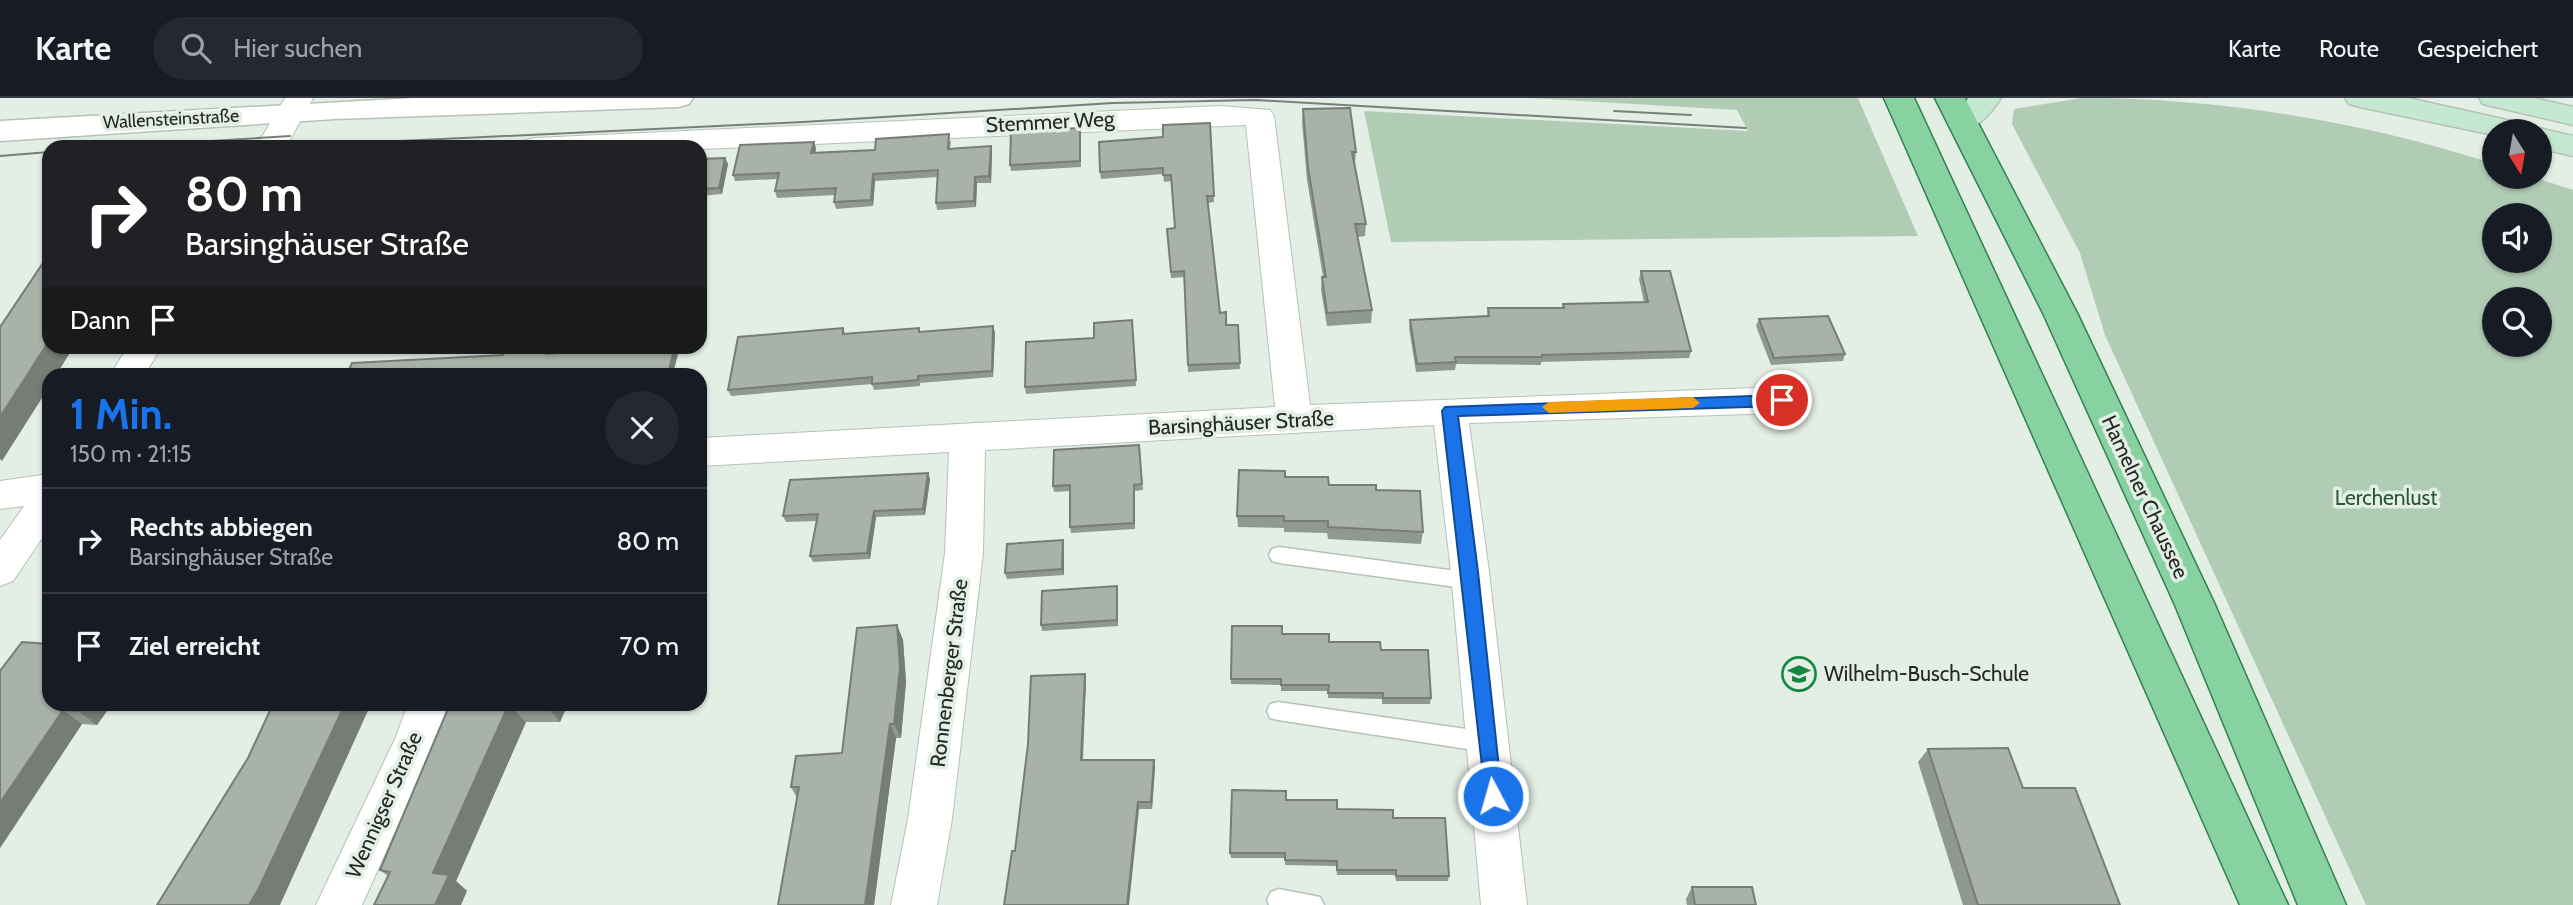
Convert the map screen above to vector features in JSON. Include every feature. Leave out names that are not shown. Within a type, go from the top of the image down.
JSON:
[{"type":"main road","points":[[1899,98],[2264,905]]},
{"type":"main road","points":[[2360,98],[2482,123]]},
{"type":"main road","points":[[2494,98],[2573,116]]},
{"type":"main road","name":"Hamelner Chaussee","points":[[1966,106],[2195,605],[2322,905]]},
{"type":"main road","points":[[2552,141],[2573,146]]},
{"type":"street","name":"Wallensteinstraße","points":[[0,131],[295,105],[678,98]]},
{"type":"street","points":[[275,140],[295,105]]},
{"type":"street","name":"Stemmer Weg","points":[[680,140],[1220,114],[1260,116],[1294,419]]},
{"type":"street","name":"Barsinghäuser Straße","points":[[707,452],[1450,411],[1782,400]]},
{"type":"street","points":[[1450,411],[1471,581],[1504,905]]},
{"type":"street","name":"Ronnenberger Straße","points":[[914,905],[930,818],[964,553],[967,439]]},
{"type":"street","points":[[0,495],[42,489]]},
{"type":"street","points":[[0,570],[42,509]]},
{"type":"street","name":"Wennigser Straße","points":[[339,905],[415,740],[425,711]]},
{"type":"lane","points":[[1279,555],[1471,581]]},
{"type":"lane","points":[[1278,710],[1487,742]]},
{"type":"lane","points":[[1279,900],[1312,905]]},
{"type":"green space","points":[[1530,98],[1858,98],[1918,236],[1391,242],[1364,111],[1748,131],[1737,110]]},
{"type":"green space","name":"Lerchenlust","points":[[2082,98],[2186,102],[2238,108],[2342,124],[2482,160],[2482,189],[2552,189],[2552,183],[2573,190],[2573,905],[2366,905],[2105,335],[2080,253],[2012,124],[2014,109]]},
{"type":"building","points":[[1350,108],[1356,152],[1352,152],[1366,224],[1355,224],[1372,310],[1327,313],[1322,277],[1326,277],[1308,168],[1303,109]]},
{"type":"building","points":[[1210,123],[1214,196],[1207,196],[1220,313],[1226,312],[1226,325],[1238,325],[1240,363],[1188,365],[1184,271],[1171,272],[1167,229],[1175,228],[1171,175],[1163,175],[1163,168],[1100,172],[1099,142],[1163,137],[1163,125]]},
{"type":"building","points":[[1080,128],[1080,161],[1010,165],[1011,131]]},
{"type":"building","points":[[949,134],[948,149],[991,146],[989,176],[975,177],[974,201],[936,203],[938,170],[873,174],[871,200],[834,202],[836,188],[775,191],[779,173],[733,175],[740,145],[814,142],[811,153],[875,150],[876,139]]},
{"type":"building","points":[[725,158],[719,188],[707,189],[707,159]]},
{"type":"building","points":[[42,264],[42,352],[0,417],[0,327]]},
{"type":"building","points":[[1641,271],[1670,271],[1691,351],[1542,357],[1455,357],[1456,362],[1417,364],[1410,320],[1489,316],[1488,308],[1564,308],[1563,304],[1648,302]]},
{"type":"building","points":[[1828,316],[1845,354],[1774,358],[1759,319]]},
{"type":"building","points":[[1132,320],[1136,380],[1025,387],[1026,342],[1094,338],[1094,323]]},
{"type":"building","points":[[993,326],[992,371],[918,376],[918,380],[872,384],[872,377],[728,390],[738,337],[843,328],[843,334]]},
{"type":"building","points":[[673,354],[670,368],[350,368],[352,363],[503,355]]},
{"type":"building","points":[[1139,445],[1142,484],[1134,485],[1134,523],[1070,527],[1070,485],[1053,486],[1054,450]]},
{"type":"building","points":[[1239,470],[1285,471],[1285,477],[1328,477],[1329,485],[1376,485],[1376,490],[1420,491],[1423,532],[1328,527],[1328,521],[1284,521],[1284,516],[1237,516]]},
{"type":"building","points":[[928,473],[923,509],[874,511],[867,553],[810,556],[818,514],[783,516],[790,480]]},
{"type":"building","points":[[1063,540],[1062,569],[1005,573],[1007,544]]},
{"type":"building","points":[[1117,586],[1117,620],[1041,625],[1042,591]]},
{"type":"building","points":[[897,625],[900,667],[894,724],[890,724],[865,905],[778,905],[799,787],[791,787],[796,756],[842,753],[857,628]]},
{"type":"building","points":[[1232,626],[1282,626],[1282,634],[1329,634],[1329,642],[1380,642],[1381,650],[1428,650],[1431,698],[1383,698],[1383,693],[1328,693],[1329,685],[1281,685],[1281,679],[1231,679]]},
{"type":"building","points":[[22,642],[42,643],[42,711],[62,711],[0,803],[0,671]]},
{"type":"building","points":[[1085,674],[1081,760],[1154,760],[1151,802],[1138,802],[1127,905],[1004,905],[1012,851],[1015,851],[1028,744],[1031,676]]},
{"type":"building","points":[[270,711],[342,711],[249,905],[157,905],[248,758]]},
{"type":"building","points":[[447,711],[506,711],[433,873],[449,875],[435,905],[374,905],[390,872],[380,870]]},
{"type":"building","points":[[2008,748],[2023,788],[2075,788],[2120,905],[1978,905],[1928,749]]},
{"type":"building","points":[[1232,790],[1286,791],[1286,800],[1337,800],[1337,809],[1393,810],[1393,818],[1445,818],[1449,876],[1396,876],[1396,870],[1337,870],[1337,861],[1285,860],[1285,853],[1230,853]]},
{"type":"building","points":[[1692,887],[1752,887],[1756,905],[1695,905]]},
{"type":"tram line","points":[[422,140],[803,122],[1113,103],[1256,100],[1746,128]]},
{"type":"tram line","points":[[1614,111],[1691,115]]},
{"type":"tram line","points":[[226,140],[290,136]]},
{"type":"tram line","points":[[0,156],[42,153]]},
{"type":"slow traffic","points":[[1549,407],[1693,403]]},
{"type":"place","name":"Wilhelm-Busch-Schule","points":[[1799,674]]},
{"type":"route","points":[[1493,796],[1450,411],[1782,400]]}]
